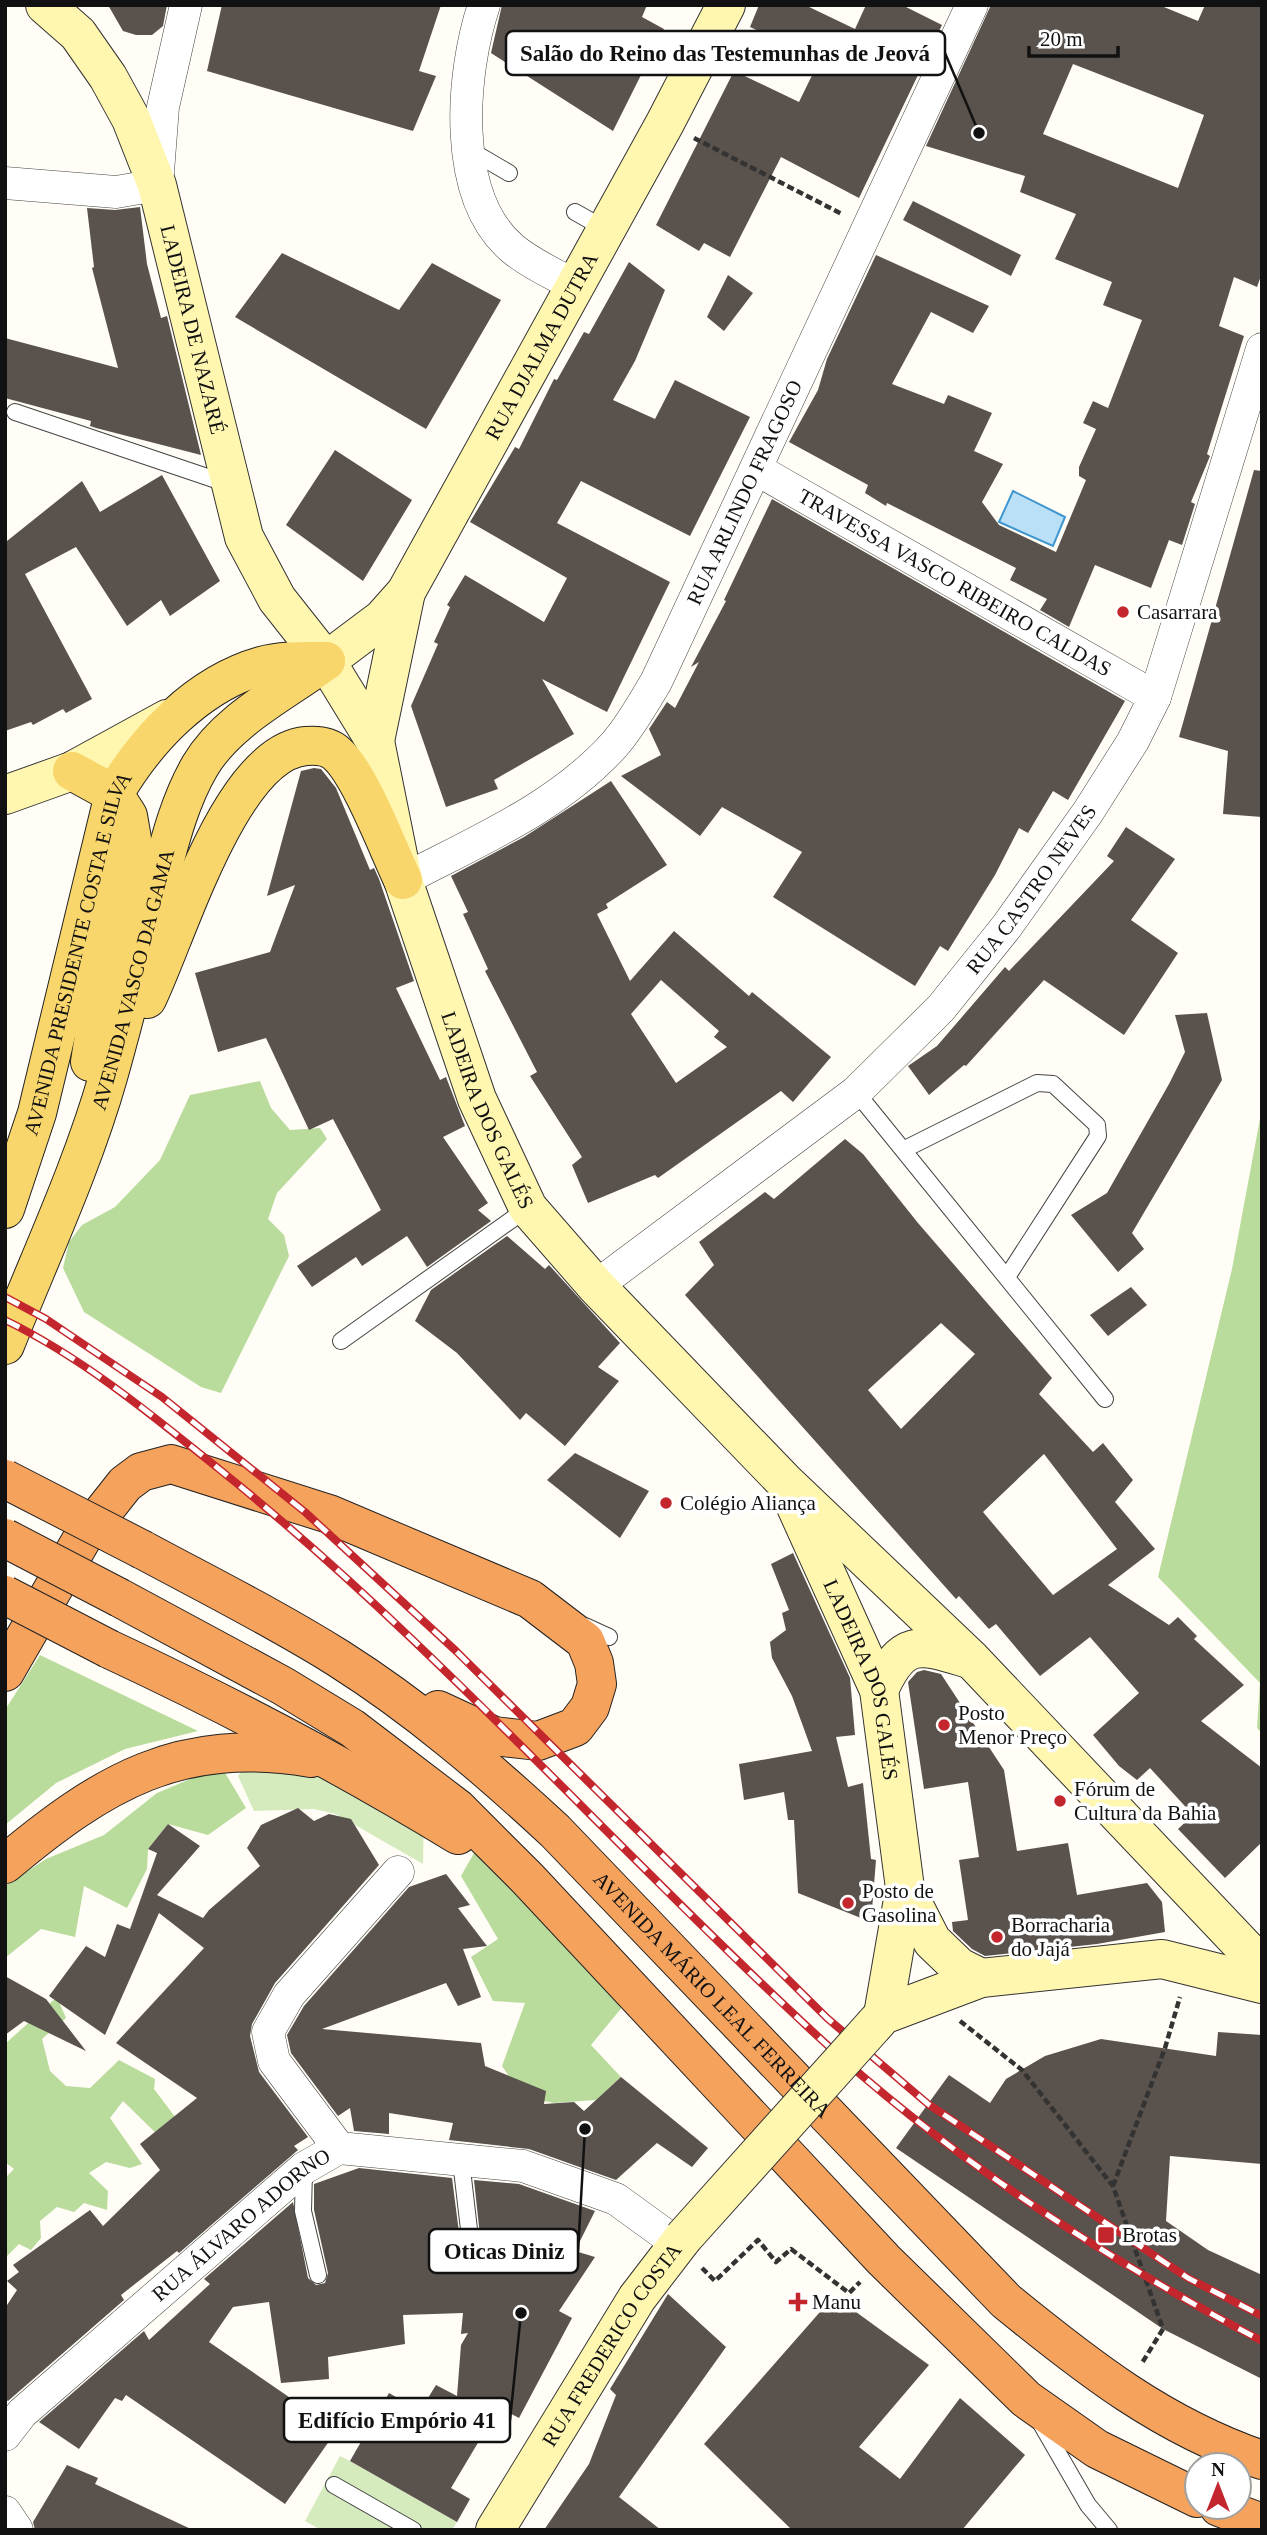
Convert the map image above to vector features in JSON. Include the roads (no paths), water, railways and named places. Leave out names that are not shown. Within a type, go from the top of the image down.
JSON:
[{"type":"highway","points":[[5,1672],[83,1537],[116,1494],[141,1472],[171,1464],[329,1514],[530,1599],[585,1641],[594,1663],[597,1684],[590,1707],[575,1727],[538,1741],[494,1736],[338,1658]]},
{"type":"highway","name":"AVENIDA MÁRIO LEAL FERREIRA","points":[[5,1479],[143,1550],[338,1658],[432,1725],[492,1772],[555,1830],[1006,2301],[1086,2367],[1154,2412],[1262,2460]]},
{"type":"highway","points":[[5,1538],[250,1667],[352,1728],[457,1808],[528,1879],[884,2260],[1026,2399],[1097,2449],[1183,2491]]},
{"type":"highway","points":[[5,1595],[109,1649],[230,1706],[333,1762],[528,1879]]},
{"type":"highway","points":[[5,1864],[53,1824],[103,1790],[152,1769],[201,1756],[240,1752],[278,1753],[333,1762]]},
{"type":"main road","name":"LADEIRA DE NAZARÉ","points":[[45,5],[78,34],[108,77],[131,119],[157,185],[244,537],[263,577],[326,661]]},
{"type":"main road","name":"RUA DJALMA DUTRA","points":[[326,661],[382,619],[405,592],[574,285],[590,220],[665,123],[726,5]]},
{"type":"main road","points":[[375,741],[405,592]]},
{"type":"main road","name":"LADEIRA DOS GALÉS","points":[[326,661],[375,741],[403,880],[477,1099],[528,1208],[596,1286],[785,1481],[971,1659],[1262,1966]]},
{"type":"main road","name":"AVENIDA PRESIDENTE COSTA E SILVA","points":[[5,1209],[37,1114],[114,794],[146,744],[178,713],[242,673],[264,665],[326,661]]},
{"type":"main road","name":"AVENIDA VASCO DA GAMA","points":[[5,1345],[76,1169],[107,1079],[168,849],[201,764],[224,738],[251,714],[326,661]]},
{"type":"main road","points":[[5,795],[72,771],[124,746],[178,713]]},
{"type":"main road","points":[[107,1079],[161,971],[225,817],[261,770],[281,754],[300,747],[319,745],[335,751],[359,788],[403,880]]},
{"type":"main road","points":[[72,771],[96,781],[114,794],[128,816],[132,839],[105,965],[76,1169]]},
{"type":"main road","name":"LADEIRA DOS GALÉS","points":[[785,1481],[879,1689],[905,1888]]},
{"type":"main road","points":[[879,1689],[902,1653],[918,1646],[971,1659]]},
{"type":"main road","points":[[905,1888],[922,1926],[932,1941],[959,1967],[981,1978]]},
{"type":"main road","points":[[879,2020],[905,1888]]},
{"type":"main road","points":[[1175,1962],[1195,1925],[1198,1900]]},
{"type":"main road","name":"RUA FREDERICO COSTA","points":[[495,2530],[637,2298],[680,2241],[879,2020],[929,1996],[981,1978],[1175,1962],[1262,1984]]},
{"type":"street","points":[[5,183],[116,192],[157,185],[163,107],[186,5]]},
{"type":"street","points":[[484,5],[475,33],[466,84],[464,117],[468,149],[479,192],[492,225],[514,249],[574,285]]},
{"type":"street","name":"RUA ARLINDO FRAGOSO","points":[[403,880],[529,814],[566,789],[614,744],[656,682],[972,5]]},
{"type":"street","name":"RUA CASTRO NEVES","points":[[596,1286],[856,1092],[941,1008],[1007,926],[1088,811],[1133,741],[1155,697],[1262,349]]},
{"type":"street","name":"TRAVESSA VASCO RIBEIRO CALDAS","points":[[756,469],[1155,697]]},
{"type":"street","points":[[339,2148],[274,2062],[268,2032],[278,2009],[289,1995],[398,1872]]},
{"type":"street","name":"RUA ÁLVARO ADORNO","points":[[5,2435],[22,2413],[304,2168],[339,2148],[523,2166],[592,2188],[616,2199],[680,2241]]},
{"type":"street","points":[[5,2512],[17,2530]]},
{"type":"lane","points":[[468,149],[509,173]]},
{"type":"lane","points":[[15,412],[230,484]]},
{"type":"lane","points":[[903,1150],[1037,1083],[1053,1084],[1097,1125],[1098,1136],[1007,1277]]},
{"type":"lane","points":[[856,1092],[1105,1399]]},
{"type":"lane","points":[[341,1341],[528,1208]]},
{"type":"lane","points":[[530,1599],[609,1637]]},
{"type":"lane","points":[[461,2161],[472,2255]]},
{"type":"lane","points":[[304,2168],[303,2211],[318,2274]]},
{"type":"lane","points":[[1026,2399],[1088,2505],[1109,2530]]},
{"type":"lane","points":[[334,2485],[414,2530]]},
{"type":"water","points":[[1013,491],[1065,517],[1053,546],[999,522]]},
{"type":"railway","points":[[5,1297],[46,1319],[162,1397],[305,1512],[456,1651],[827,2018],[928,2104],[1188,2278],[1262,2316]]},
{"type":"railway","points":[[5,1320],[62,1352],[116,1388],[297,1535],[447,1673],[812,2031],[916,2120],[1084,2239],[1262,2341]]},
{"type":"place","name":"Salão do Reino das Testemunhas de Jeová","points":[[979,133]]},
{"type":"place","name":"Casarrara","points":[[1123,612]]},
{"type":"place","name":"Colégio Aliança","points":[[666,1503]]},
{"type":"place","name":"Posto Menor Preço","points":[[944,1725]]},
{"type":"place","name":"Fórum de Cultura da Bahia","points":[[1060,1801]]},
{"type":"place","name":"Posto de Gasolina","points":[[848,1903]]},
{"type":"place","name":"Borracharia do Jajá","points":[[997,1937]]},
{"type":"place","name":"Oticas Diniz","points":[[585,2129]]},
{"type":"place","name":"Brotas","points":[[1106,2235]]},
{"type":"place","name":"Manu","points":[[798,2302]]},
{"type":"place","name":"Edifício Empório 41","points":[[521,2313]]}]
